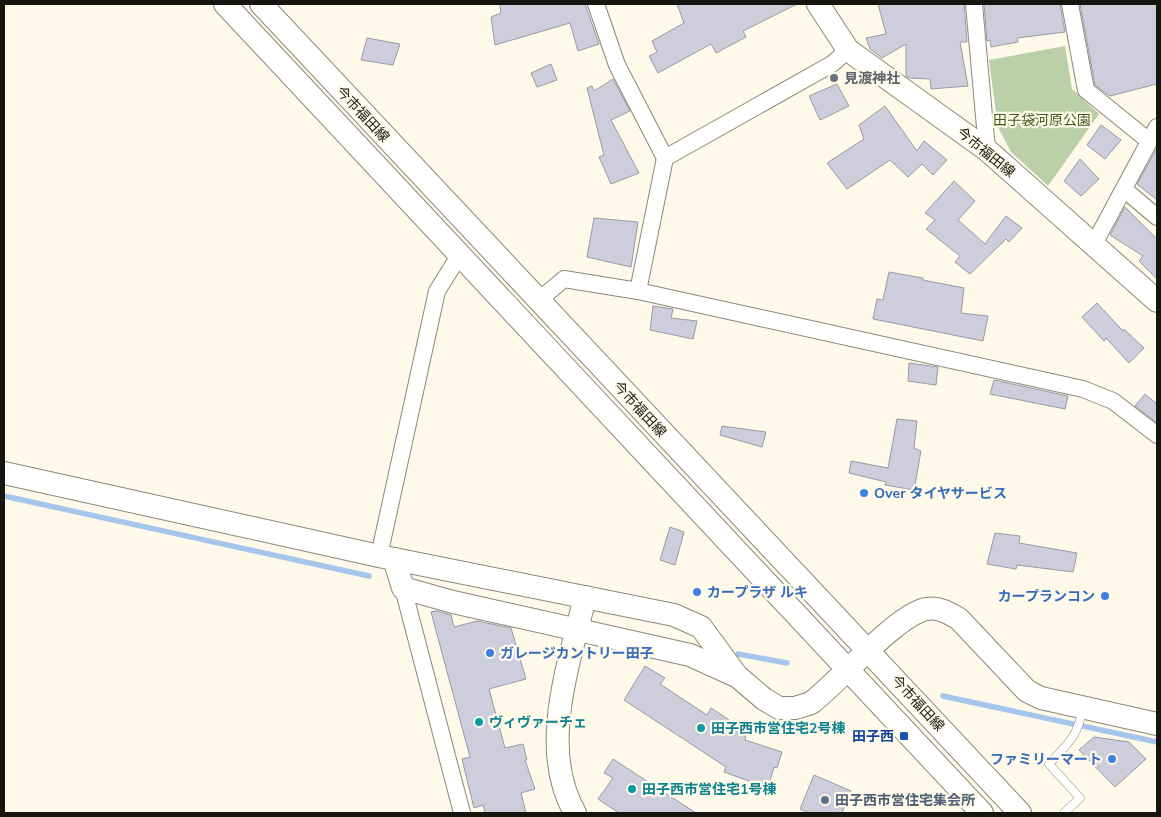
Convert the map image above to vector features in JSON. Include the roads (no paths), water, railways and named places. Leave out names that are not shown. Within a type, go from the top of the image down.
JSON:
[{"type":"main road","name":"今市福田線","points":[[225,4],[982,813]]},
{"type":"main road","name":"今市福田線","points":[[260,4],[1020,813]]},
{"type":"main road","name":"今市福田線","points":[[818,4],[848,50],[987,150],[1157,301]]},
{"type":"main road","points":[[4,473],[386,557],[674,615],[701,627],[737,676]]},
{"type":"main road","points":[[386,557],[403,588],[690,655],[737,676],[772,704],[780,708],[795,708],[811,703],[913,613],[927,609],[945,611],[959,619],[1027,691],[1080,718],[1157,724]]},
{"type":"main road","points":[[575,813],[560,775],[556,742],[558,713],[585,597]]},
{"type":"street","points":[[596,4],[617,65],[665,158],[638,291]]},
{"type":"street","points":[[974,4],[987,150]]},
{"type":"street","points":[[1070,4],[1086,90],[1149,142]]},
{"type":"street","points":[[665,158],[832,64],[848,50]]},
{"type":"street","points":[[1094,244],[1125,190],[1157,127]]},
{"type":"street","points":[[1125,190],[1157,217]]},
{"type":"street","points":[[386,557],[437,291],[459,256]]},
{"type":"street","points":[[538,301],[564,279],[638,291],[1083,389],[1113,401],[1157,435]]},
{"type":"street","points":[[403,588],[462,813]]},
{"type":"lane","points":[[1064,813],[1080,798],[1049,764],[1074,738],[1080,718]]},
{"type":"waterway","points":[[4,496],[369,576]]},
{"type":"waterway","points":[[738,654],[787,663]]},
{"type":"waterway","points":[[943,696],[1157,742]]},
{"type":"place","name":"見渡神社","points":[[834,78]]},
{"type":"place","name":"Over タイヤサービス","points":[[864,493]]},
{"type":"place","name":"カープラザ ルキ","points":[[697,592]]},
{"type":"place","name":"カープランコン","points":[[1105,596]]},
{"type":"place","name":"ガレージカントリー田子","points":[[490,653]]},
{"type":"place","name":"ヴィヴァーチェ","points":[[479,722]]},
{"type":"place","name":"田子西市営住宅2号棟","points":[[701,728]]},
{"type":"place","name":"田子西","points":[[904,736]]},
{"type":"place","name":"ファミリーマート","points":[[1112,759]]},
{"type":"place","name":"田子西市営住宅1号棟","points":[[632,789]]},
{"type":"place","name":"田子西市営住宅集会所","points":[[825,800]]},
{"type":"park label","name":"田子袋河原公園","points":[[1042,120]]}]
